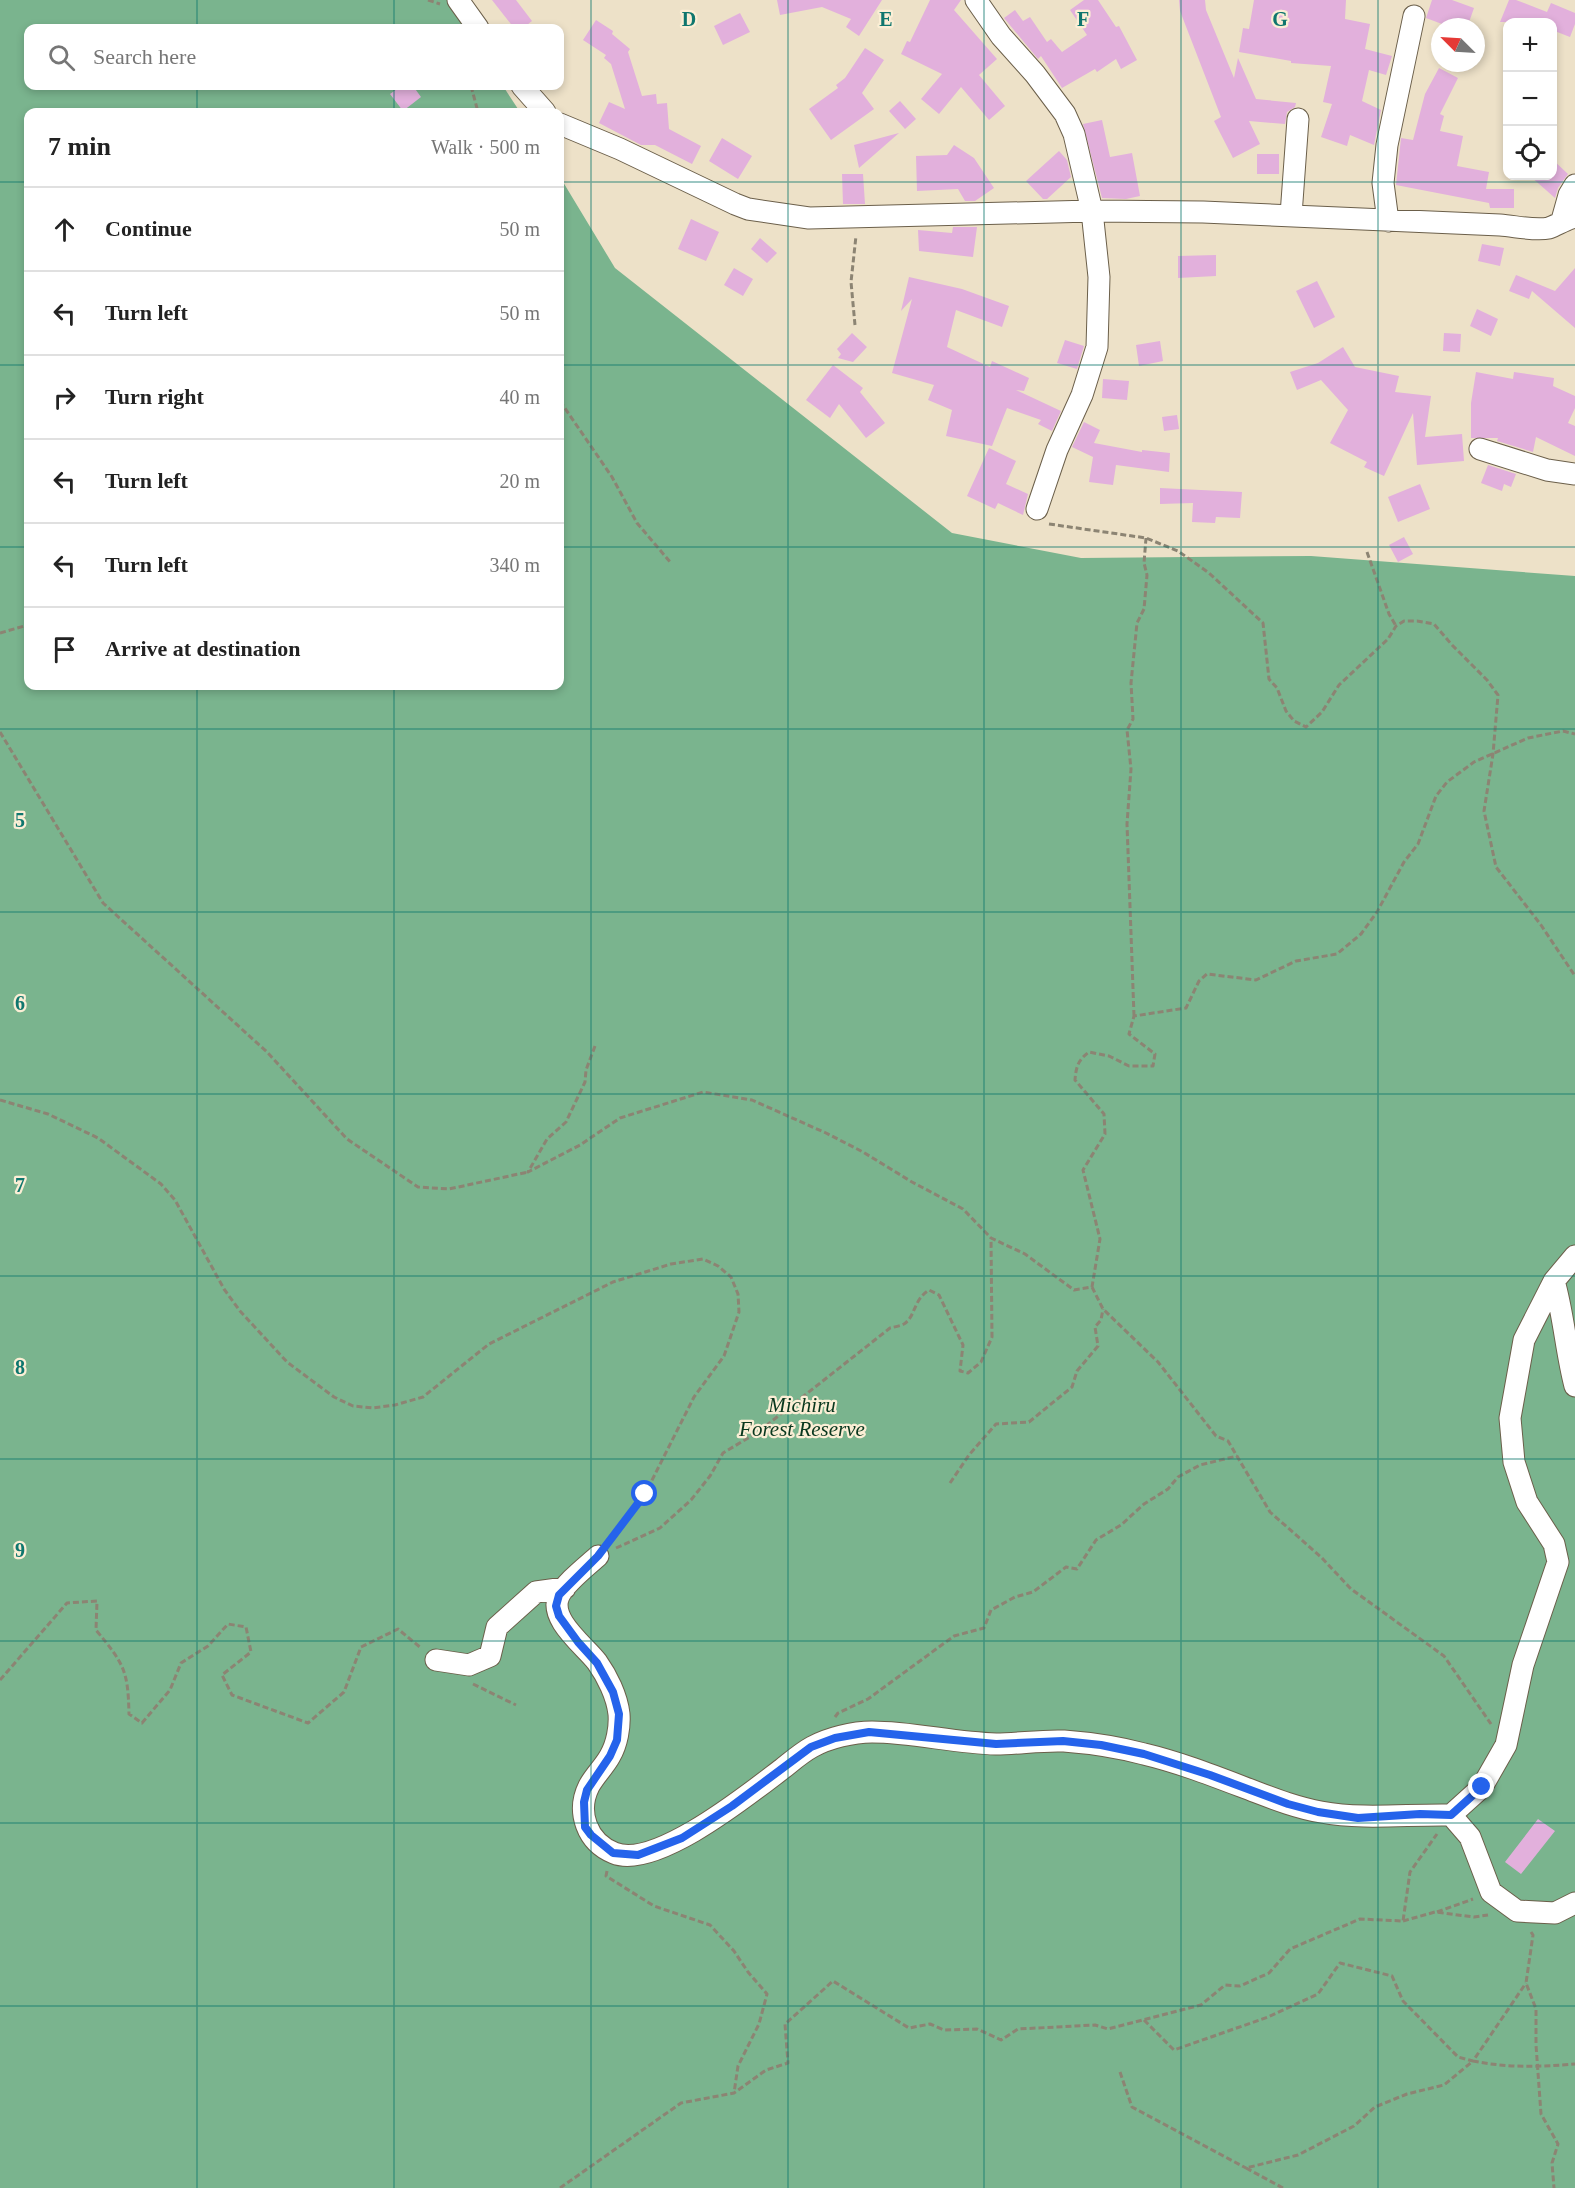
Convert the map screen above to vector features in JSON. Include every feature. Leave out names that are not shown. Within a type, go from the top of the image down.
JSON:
[{"type":"street","points":[[458,0],[475,24]]},
{"type":"street","points":[[976,0],[1001,36],[1035,74],[1065,114],[1074,134],[1092,212],[1099,277],[1098,347],[1082,394],[1057,450],[1037,509]]},
{"type":"street","points":[[1388,221],[1383,183],[1385,164],[1414,16]]},
{"type":"street","points":[[526,90],[541,108]]},
{"type":"street","points":[[1291,215],[1298,119]]},
{"type":"street","points":[[564,126],[620,149],[694,186],[748,208],[809,218],[1203,212],[1500,225],[1541,229],[1569,218],[1569,195],[1575,185]]},
{"type":"street","points":[[1480,449],[1547,470],[1575,474]]},
{"type":"street","points":[[598,1556],[559,1595],[556,1606],[559,1616],[597,1663],[613,1692],[619,1714],[617,1740],[610,1756],[587,1790],[584,1802],[585,1827],[613,1853],[638,1855],[682,1838],[732,1806],[811,1747],[835,1738],[869,1732],[996,1744],[1063,1741],[1101,1745],[1144,1754],[1210,1775],[1288,1804],[1318,1812],[1358,1818],[1420,1814],[1451,1815],[1482,1787],[1506,1745],[1523,1665],[1558,1562],[1554,1544],[1527,1502],[1514,1462],[1510,1418],[1524,1340],[1554,1281],[1575,1256]]},
{"type":"street","points":[[1554,1281],[1575,1386]]},
{"type":"street","points":[[436,1660],[469,1665],[490,1656],[497,1627],[503,1621],[536,1592],[565,1588]]},
{"type":"street","points":[[1451,1815],[1470,1837],[1491,1892],[1517,1911],[1555,1913],[1575,1903]]},
{"type":"path","points":[[472,90],[477,108]]},
{"type":"path","points":[[855,325],[851,282],[858,216]]},
{"type":"path","points":[[564,407],[612,477],[637,523],[671,563]]},
{"type":"path","points":[[1037,509],[1049,524],[1146,538],[1178,551],[1209,573],[1263,623],[1269,679],[1277,688],[1286,711],[1294,721],[1306,727],[1322,712],[1339,685],[1388,639],[1396,626],[1404,621],[1434,624],[1487,680],[1498,695],[1493,754],[1484,812],[1496,867],[1541,925],[1575,976]]},
{"type":"path","points":[[1146,538],[1144,563],[1147,575],[1144,609],[1137,623],[1131,683],[1132,719],[1127,730],[1131,769],[1127,824],[1134,1016],[1130,1034],[1155,1054],[1153,1066],[1129,1066],[1108,1056],[1089,1052],[1079,1059],[1076,1069],[1076,1080],[1104,1114],[1105,1134],[1096,1145],[1083,1170],[1100,1239],[1092,1287],[1102,1309],[1158,1362],[1216,1436],[1228,1441],[1270,1512],[1321,1557],[1351,1589],[1444,1656],[1506,1745]]},
{"type":"path","points":[[1367,552],[1389,614],[1396,626]]},
{"type":"path","points":[[0,633],[24,626]]},
{"type":"path","points":[[1134,1016],[1186,1008],[1199,981],[1207,974],[1256,980],[1296,961],[1337,954],[1361,934],[1377,912],[1404,862],[1418,844],[1436,796],[1447,782],[1474,762],[1528,738],[1563,731],[1575,734]]},
{"type":"path","points":[[0,732],[103,903],[267,1052],[347,1139],[418,1187],[449,1189],[528,1172],[579,1145],[620,1118],[703,1092],[752,1100],[826,1133],[963,1209],[991,1238],[1025,1254],[1074,1290],[1092,1287]]},
{"type":"path","points":[[528,1172],[547,1139],[566,1122],[585,1082],[586,1070],[595,1046]]},
{"type":"path","points":[[0,1100],[48,1114],[98,1138],[161,1184],[176,1200],[224,1289],[240,1311],[287,1362],[334,1397],[353,1406],[373,1408],[423,1397],[489,1344],[613,1282],[671,1264],[703,1259],[718,1266],[731,1277],[738,1294],[739,1312],[724,1356],[694,1397],[645,1494],[598,1556]]},
{"type":"path","points":[[598,1556],[660,1527],[691,1500],[710,1476],[723,1453],[758,1432],[890,1328],[904,1323],[913,1312],[920,1296],[929,1290],[939,1296],[963,1345],[960,1371],[968,1373],[981,1362],[992,1337],[991,1238]]},
{"type":"path","points":[[950,1483],[969,1455],[996,1424],[1029,1422],[1072,1387],[1077,1371],[1098,1346],[1095,1327],[1101,1320],[1102,1309]]},
{"type":"path","points":[[831,1721],[838,1713],[868,1699],[954,1636],[984,1628],[991,1610],[1015,1597],[1033,1592],[1066,1567],[1077,1569],[1096,1540],[1121,1525],[1144,1504],[1168,1489],[1178,1477],[1200,1465],[1237,1456]]},
{"type":"path","points":[[0,1680],[67,1603],[87,1601],[98,1601],[96,1630],[119,1658],[129,1683],[129,1714],[142,1723],[170,1689],[181,1663],[208,1647],[228,1624],[246,1627],[251,1652],[222,1675],[232,1695],[308,1723],[344,1692],[361,1647],[398,1629],[436,1660]]},
{"type":"path","points":[[471,1683],[516,1705]]},
{"type":"path","points":[[1403,1921],[1410,1872],[1451,1815]]},
{"type":"path","points":[[613,1853],[606,1876],[654,1906],[710,1925],[734,1951],[767,1994],[759,2024],[738,2066],[734,2093]]},
{"type":"path","points":[[560,2188],[681,2103],[734,2093],[766,2070],[788,2063],[785,2024],[833,1981],[909,2028],[930,2024],[944,2030],[977,2030],[1001,2040],[1018,2029],[1095,2025],[1108,2029],[1201,2005],[1225,1985],[1240,1986],[1269,1973],[1290,1949],[1360,1919],[1403,1921],[1491,1892]]},
{"type":"path","points":[[1246,2168],[1298,2155],[1354,2126],[1375,2107],[1407,2094],[1444,2085],[1473,2061],[1526,1983],[1533,1935],[1517,1911],[1474,1917],[1435,1912]]},
{"type":"path","points":[[1144,2020],[1174,2050],[1268,2017],[1318,1994],[1340,1963],[1392,1976],[1403,2001],[1458,2057],[1503,2067],[1575,2064]]},
{"type":"path","points":[[1526,1983],[1536,2009],[1541,2114],[1558,2144],[1552,2163],[1554,2188]]},
{"type":"path","points":[[1120,2072],[1132,2107],[1284,2188]]},
{"type":"green space","name":"Michiru Forest Reserve","points":[[0,0],[451,0],[466,24],[24,24],[24,90],[506,90],[517,108],[24,108],[24,690],[564,690],[564,184],[615,268],[952,533],[1081,558],[1311,556],[1575,576],[1575,2188],[0,2188]]},
{"type":"building","points":[[492,0],[516,0],[532,21],[528,24],[511,24]]},
{"type":"building","points":[[777,0],[882,0],[859,36],[846,27],[851,19],[822,7],[780,15]]},
{"type":"building","points":[[930,0],[961,0],[954,10],[997,59],[979,75],[1005,106],[989,120],[961,87],[939,114],[921,99],[942,74],[901,54],[907,41],[910,42]]},
{"type":"building","points":[[1084,0],[1098,0],[1116,27],[1119,26],[1137,60],[1121,69],[1116,59],[1097,72],[1095,69],[1062,88],[1041,56],[1038,59],[1004,18],[1015,10],[1023,21],[1030,17],[1047,42],[1051,39],[1062,52],[1087,35],[1070,10]]},
{"type":"building","points":[[1179,0],[1205,0],[1206,10],[1234,78],[1238,58],[1256,99],[1296,103],[1295,107],[1287,112],[1285,124],[1249,121],[1260,144],[1233,158],[1214,121],[1221,117],[1180,11]]},
{"type":"building","points":[[1254,0],[1346,0],[1345,19],[1370,24],[1365,49],[1392,56],[1386,75],[1369,70],[1362,101],[1381,110],[1374,145],[1350,135],[1347,146],[1321,137],[1332,104],[1323,102],[1331,66],[1291,63],[1291,61],[1239,52],[1243,28],[1249,29]]},
{"type":"building","points":[[1432,0],[1452,0],[1474,8],[1470,18],[1431,18],[1431,20],[1426,18]]},
{"type":"building","points":[[1509,0],[1516,0],[1547,12],[1551,3],[1575,13],[1575,24],[1570,37],[1557,32],[1557,18],[1503,18],[1503,22],[1500,22]]},
{"type":"building","points":[[740,13],[750,32],[723,45],[714,26]]},
{"type":"building","points":[[596,20],[613,31],[612,34],[630,49],[628,52],[642,96],[656,94],[657,104],[667,103],[669,129],[701,146],[692,164],[655,145],[641,145],[599,123],[609,102],[625,109],[611,64],[604,58],[606,55],[583,40]]},
{"type":"building","points":[[865,48],[884,60],[862,93],[874,109],[831,140],[809,109],[838,88],[836,85],[845,78]]},
{"type":"building","points":[[1437,72],[1447,72],[1458,78],[1440,114],[1444,116],[1440,131],[1463,136],[1457,166],[1489,172],[1486,189],[1514,189],[1514,208],[1490,208],[1489,203],[1396,185],[1401,138],[1413,140],[1425,94]]},
{"type":"building","points":[[396,90],[416,90],[421,97],[407,108],[401,108],[390,94]]},
{"type":"building","points":[[900,101],[916,119],[905,129],[889,111]]},
{"type":"building","points":[[1102,120],[1110,157],[1132,153],[1140,196],[1126,199],[1102,198],[1083,124]]},
{"type":"building","points":[[899,133],[859,168],[854,145]]},
{"type":"building","points":[[722,138],[752,156],[738,179],[709,161]]},
{"type":"building","points":[[954,145],[974,158],[994,188],[975,201],[965,201],[958,189],[917,191],[916,156],[947,155]]},
{"type":"building","points":[[1059,151],[1067,160],[1071,177],[1047,199],[1043,199],[1026,181]]},
{"type":"building","points":[[1257,154],[1279,154],[1279,174],[1257,174]]},
{"type":"building","points":[[1557,164],[1568,174],[1558,188],[1555,198],[1535,180],[1557,180]]},
{"type":"building","points":[[842,174],[863,174],[865,204],[843,204]]},
{"type":"building","points":[[691,219],[719,232],[706,261],[678,249]]},
{"type":"building","points":[[953,227],[977,227],[973,257],[919,251],[918,230],[952,233]]},
{"type":"building","points":[[760,238],[777,253],[767,263],[751,249]]},
{"type":"building","points":[[1482,244],[1504,248],[1500,266],[1478,261]]},
{"type":"building","points":[[1216,255],[1216,276],[1178,278],[1178,256]]},
{"type":"building","points":[[734,268],[753,279],[743,296],[724,285]]},
{"type":"building","points":[[1575,268],[1575,328],[1532,291],[1529,299],[1509,291],[1516,275],[1555,291]]},
{"type":"building","points":[[909,277],[962,289],[1009,306],[1002,327],[956,310],[947,347],[990,367],[992,361],[1029,378],[1024,391],[1016,390],[1061,411],[1052,431],[1038,424],[1041,420],[1007,408],[992,446],[946,436],[952,410],[928,400],[934,385],[892,373],[912,299],[901,311]]},
{"type":"building","points":[[1317,281],[1335,317],[1314,328],[1296,291]]},
{"type":"building","points":[[1477,309],[1498,319],[1491,336],[1470,326]]},
{"type":"building","points":[[852,333],[867,347],[853,362],[838,358],[841,354],[837,349]]},
{"type":"building","points":[[1444,333],[1461,334],[1460,352],[1443,351]]},
{"type":"building","points":[[1065,340],[1084,346],[1077,369],[1057,363]]},
{"type":"building","points":[[1160,341],[1163,361],[1139,366],[1136,345]]},
{"type":"building","points":[[1343,347],[1355,367],[1399,376],[1395,392],[1431,396],[1425,437],[1462,434],[1464,461],[1417,465],[1413,413],[1384,476],[1364,467],[1367,462],[1330,443],[1348,410],[1321,380],[1297,390],[1290,372],[1318,363]]},
{"type":"building","points":[[833,365],[863,388],[860,392],[885,423],[866,438],[839,404],[830,418],[806,400]]},
{"type":"building","points":[[1476,372],[1513,379],[1514,372],[1554,378],[1553,386],[1575,396],[1575,408],[1568,423],[1575,426],[1575,456],[1536,437],[1533,452],[1497,441],[1498,438],[1471,438],[1471,403]]},
{"type":"building","points":[[1103,379],[1129,381],[1127,400],[1102,398]]},
{"type":"building","points":[[1177,415],[1179,429],[1164,431],[1162,417]]},
{"type":"building","points":[[1084,422],[1100,430],[1094,443],[1142,452],[1142,450],[1170,453],[1169,472],[1116,465],[1113,485],[1089,482],[1093,457],[1072,447]]},
{"type":"building","points":[[989,448],[1016,461],[1006,484],[1028,494],[1023,515],[998,503],[995,509],[967,496]]},
{"type":"building","points":[[1488,465],[1516,474],[1511,487],[1504,484],[1502,491],[1481,483]]},
{"type":"building","points":[[1420,484],[1430,509],[1398,522],[1388,497]]},
{"type":"building","points":[[1160,488],[1242,492],[1240,518],[1216,517],[1215,523],[1192,522],[1193,503],[1160,504]]},
{"type":"building","points":[[1404,537],[1413,554],[1398,562],[1389,545]]},
{"type":"building","points":[[1538,1819],[1555,1831],[1521,1874],[1505,1862]]},
{"type":"route","points":[[645,1494],[598,1556],[559,1595],[556,1606],[559,1616],[597,1663],[613,1692],[619,1714],[617,1740],[610,1756],[587,1790],[584,1802],[585,1827],[613,1853],[638,1855],[682,1838],[732,1806],[811,1747],[835,1738],[869,1732],[996,1744],[1063,1741],[1101,1745],[1144,1754],[1210,1775],[1288,1804],[1318,1812],[1358,1818],[1420,1814],[1451,1815],[1482,1787]]}]
